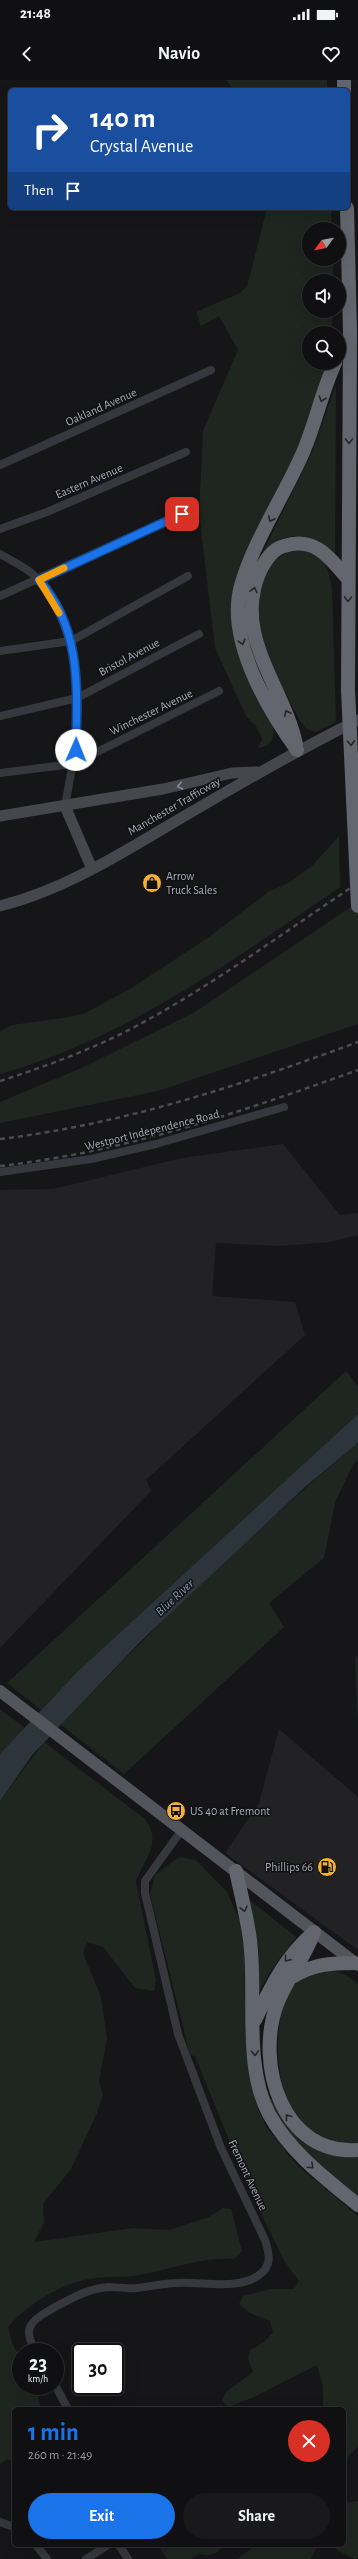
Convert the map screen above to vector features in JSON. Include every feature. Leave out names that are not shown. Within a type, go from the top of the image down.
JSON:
[{"type":"highway","points":[[347,210],[350,332],[348,690],[358,906]]},
{"type":"highway","points":[[346,340],[350,332]]},
{"type":"highway","points":[[297,750],[282,729],[246,656],[239,632],[237,604],[245,573],[302,456],[333,370]]},
{"type":"highway","points":[[297,750],[291,721],[260,656],[254,639],[251,605],[257,579],[272,552],[281,546],[294,543],[308,543],[323,551],[348,579]]},
{"type":"highway","points":[[236,1871],[250,1940],[256,2065],[260,2090],[269,2113],[296,2152],[358,2205]]},
{"type":"highway","points":[[254,2023],[281,1966],[300,1944],[314,1932]]},
{"type":"highway","points":[[314,1932],[308,1950],[288,1979],[276,2006],[271,2036],[271,2066],[274,2089],[284,2112],[298,2129],[313,2141],[333,2148],[358,2150]]},
{"type":"highway","points":[[288,1979],[305,1969],[326,1963],[356,1964]]},
{"type":"main road","name":"Manchester Trafficway","points":[[0,906],[41,893],[92,869],[297,750],[358,720]]},
{"type":"main road","points":[[0,816],[163,789],[232,773],[259,772]]},
{"type":"main road","points":[[64,806],[92,869]]},
{"type":"main road","points":[[0,1691],[356,1964]]},
{"type":"street","name":"Oakland Avenue","points":[[0,465],[211,370]]},
{"type":"street","name":"Eastern Avenue","points":[[0,530],[47,512],[186,452]]},
{"type":"street","points":[[0,596],[39,580],[182,514]]},
{"type":"street","points":[[0,554],[39,580],[60,616],[71,641],[76,663],[76,750],[64,806]]},
{"type":"street","points":[[0,651],[71,641],[188,576]]},
{"type":"street","name":"Bristol Avenue","points":[[0,716],[77,698],[199,634]]},
{"type":"street","name":"Winchester Avenue","points":[[0,773],[73,764],[219,691]]},
{"type":"street","name":"Westport Independence Road","points":[[0,1172],[91,1159],[156,1144],[284,1107]]},
{"type":"street","name":"Fremont Avenue","points":[[30,2343],[28,2339],[29,2327],[39,2316],[83,2293],[108,2287],[135,2288],[176,2282],[247,2281],[260,2275],[268,2266],[270,2255],[265,2240],[221,2148],[178,2034],[145,1893],[146,1881],[181,1831]]},
{"type":"street","points":[[60,2395],[67,2407]]},
{"type":"street","points":[[0,2522],[12,2526]]},
{"type":"street","points":[[38,2547],[47,2559]]},
{"type":"street","points":[[86,2559],[105,2547]]},
{"type":"street","points":[[120,2547],[128,2559]]},
{"type":"shaded area","points":[[226,80],[327,80],[327,88],[232,88]]},
{"type":"shaded area","points":[[266,210],[331,210],[332,222],[302,222],[302,266],[333,266],[333,274],[302,274],[302,318],[332,318],[332,326],[302,326],[302,370],[325,370],[307,426],[295,457],[250,543],[241,566],[235,589],[232,613],[234,637],[237,650],[265,707],[274,731],[269,743],[258,748],[262,739],[256,726],[246,716],[215,648],[199,513],[203,431],[238,350],[219,316],[201,326],[196,312],[240,293],[247,286]]},
{"type":"shaded area","points":[[336,385],[335,555],[317,542],[297,536],[288,537],[278,541],[269,547],[261,556],[312,452]]},
{"type":"shaded area","points":[[297,549],[313,554],[323,562],[326,566],[332,589],[336,722],[316,732],[307,729],[300,721],[269,656],[263,639],[260,622],[259,604],[262,586],[270,566],[283,554]]},
{"type":"shaded area","points":[[339,836],[340,887],[219,969],[134,1019],[90,1041],[46,1059],[0,1074],[0,1031],[12,1025],[69,1017],[85,1013],[130,989],[209,937],[268,892],[288,883],[312,866]]},
{"type":"shaded area","points":[[358,902],[358,1024],[158,1091],[0,1123],[0,1102],[86,1066],[195,1012]]},
{"type":"shaded area","points":[[283,1144],[340,1215],[358,1213],[358,1235],[330,1242],[280,1246],[216,1243],[212,1296],[295,1302],[305,1335],[146,1480],[151,1491],[0,1648],[0,1190],[53,1189],[182,1158]]},
{"type":"shaded area","points":[[346,1371],[358,1387],[358,1414],[77,1672],[41,1710],[7,1683]]},
{"type":"shaded area","points":[[358,1443],[358,1460],[353,1465],[335,1502],[324,1558],[269,1603],[284,1627],[124,1774],[61,1725],[205,1580],[281,1510]]},
{"type":"shaded area","points":[[355,1657],[358,1658],[358,1726]]},
{"type":"shaded area","points":[[0,1709],[25,1728],[0,1755]]},
{"type":"shaded area","points":[[279,1729],[358,1797],[358,1950],[225,1853],[259,1803]]},
{"type":"shaded area","points":[[44,1742],[145,1819],[150,1828],[152,1844],[136,1882],[156,1980],[154,1991],[135,1988],[103,1947],[87,1942],[83,1953],[101,1997],[107,2038],[99,2081],[103,2094],[97,2113],[71,2169],[43,2204],[44,2222],[34,2242],[133,2228],[169,2230],[209,2217],[223,2208],[231,2209],[242,2251],[234,2259],[200,2261],[138,2275],[102,2277],[84,2280],[60,2288],[36,2302],[16,2318],[8,2327],[12,2343],[12,2395],[38,2395],[41,2407],[12,2407],[12,2462],[8,2459],[0,2464],[0,1801]]},
{"type":"shaded area","points":[[179,1857],[196,1860],[227,1892],[240,1921],[244,1949],[246,2051],[258,2109],[267,2128],[296,2164],[358,2216],[358,2446],[346,2459],[346,2407],[323,2407],[323,2386],[317,2365],[252,2398],[228,2407],[222,2400],[226,2392],[253,2372],[248,2358],[250,2350],[264,2342],[273,2332],[270,2321],[250,2313],[239,2304],[243,2296],[270,2289],[294,2289],[299,2281],[285,2262],[248,2187],[195,2056],[190,2055],[150,1894],[155,1875]]},
{"type":"shaded area","points":[[246,1897],[296,1937],[270,1972],[259,1992],[259,1948]]},
{"type":"shaded area","points":[[332,1970],[346,1975],[358,1984],[358,2145],[353,2146],[316,2134],[297,2119],[289,2106],[283,2089],[280,2069],[278,2049],[279,2028],[282,2009],[289,1993],[302,1978],[314,1973]]},
{"type":"shaded area","points":[[273,2098],[279,2111],[287,2122],[306,2142],[317,2149],[330,2154],[343,2157],[358,2157],[358,2199],[319,2166],[296,2142],[286,2129],[269,2099]]},
{"type":"shaded area","points":[[358,2501],[358,2558],[355,2559],[338,2551],[335,2547],[346,2547],[346,2503]]},
{"type":"shaded area","points":[[223,2547],[210,2555],[199,2554],[191,2559],[167,2559],[160,2548]]},
{"type":"shaded area","points":[[253,2547],[317,2547],[311,2559],[237,2559]]},
{"type":"water","name":"Blue River","points":[[358,1414],[358,1443],[305,1487],[141,1641],[33,1754],[0,1801],[0,1755],[2,1752],[77,1672]]},
{"type":"railway","points":[[0,1081],[91,1048],[152,1018],[242,962],[358,883]]},
{"type":"railway","points":[[0,1139],[92,1124],[182,1101],[226,1088],[358,1042]]},
{"type":"railway","points":[[0,1166],[46,1160],[137,1141],[270,1101],[358,1070]]},
{"type":"slow traffic","points":[[59,613],[50,595],[39,580],[64,568]]},
{"type":"place","name":"Arrow Truck Sales","points":[[152,883]]},
{"type":"place","name":"US 40 at Fremont","points":[[176,1811]]},
{"type":"place","name":"Phillips 66","points":[[327,1867]]},
{"type":"route","points":[[76,750],[77,687],[74,651],[50,595],[39,580],[182,514]]}]
